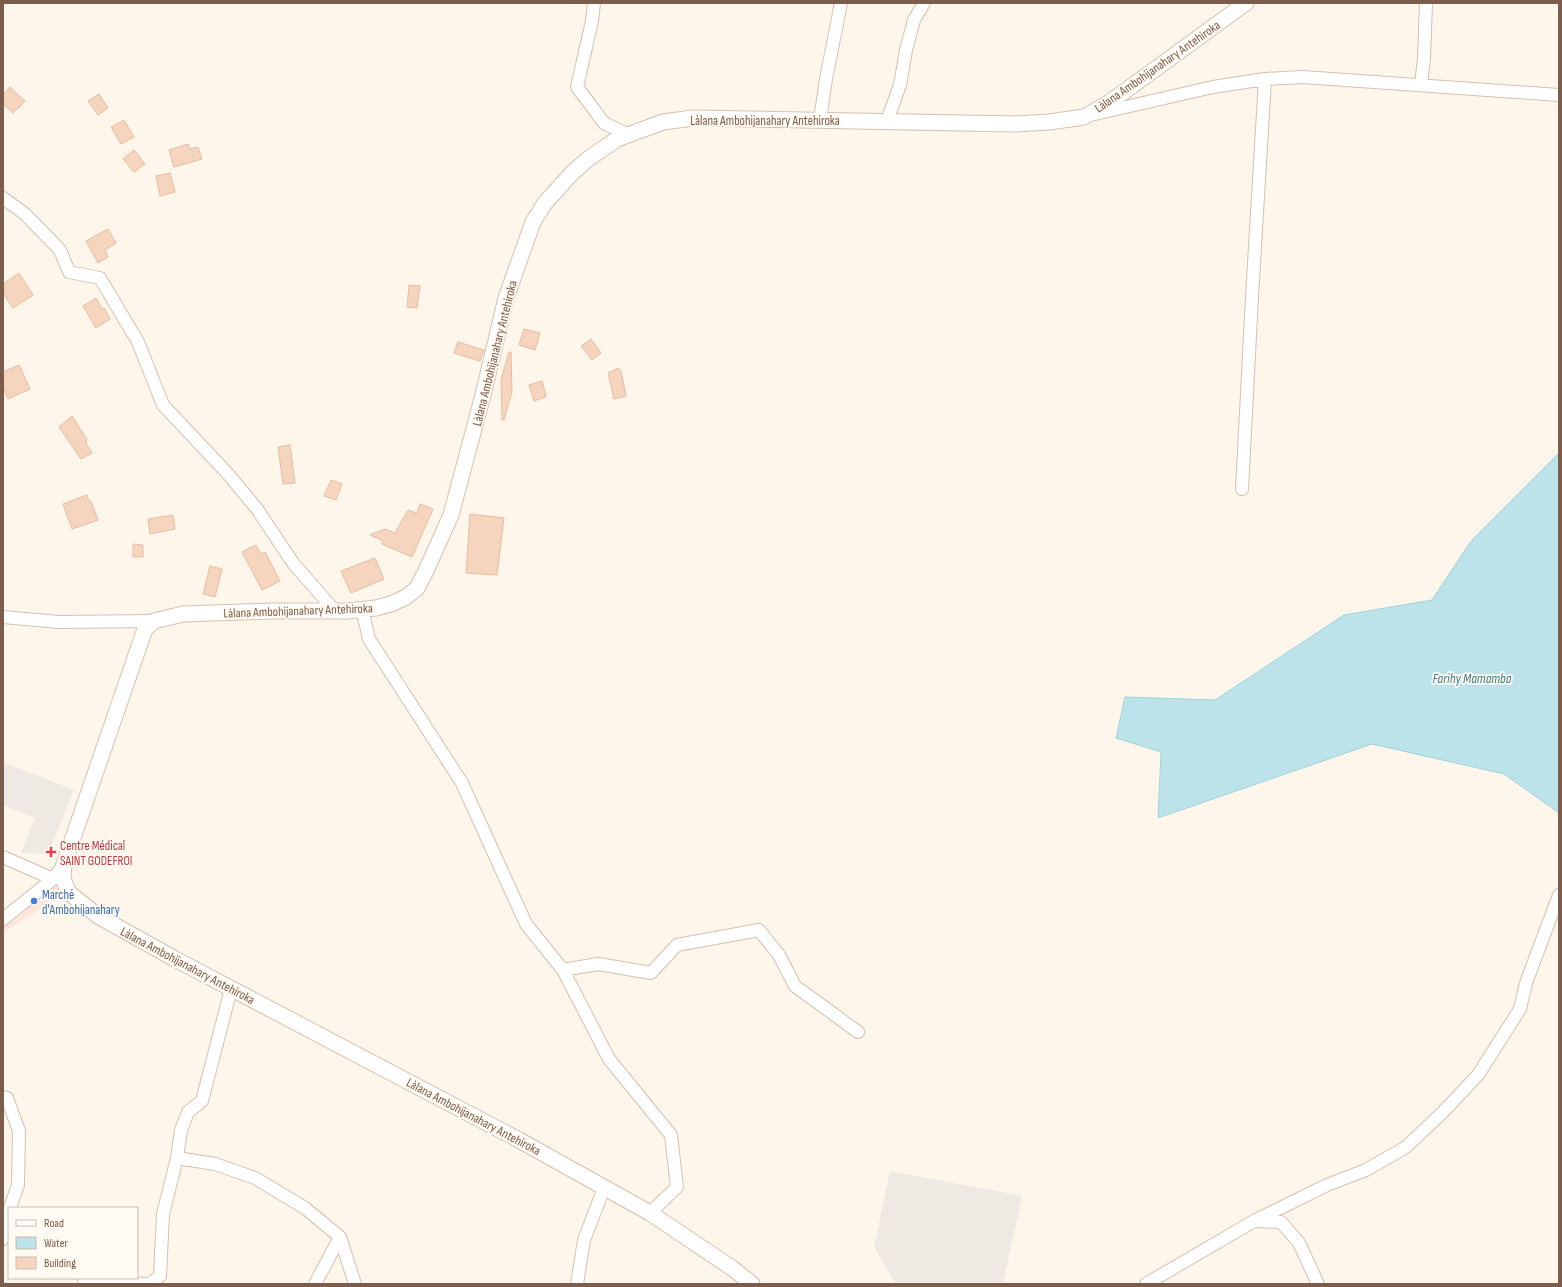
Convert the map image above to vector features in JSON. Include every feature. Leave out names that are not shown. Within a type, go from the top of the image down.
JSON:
[{"type":"street","points":[[594,3],[592,21],[577,87],[604,123],[629,135]]},
{"type":"street","points":[[820,120],[826,79],[841,3]]},
{"type":"street","points":[[887,121],[900,85],[906,50],[914,20],[924,3]]},
{"type":"street","name":"Làlana Ambohijanahary Antehiroka","points":[[752,1284],[732,1268],[650,1213],[519,1140],[231,989],[98,916],[68,892],[63,878],[64,864],[144,629],[154,621],[183,614],[334,610],[347,611],[376,608],[406,597],[417,588],[426,573],[451,515],[483,396],[506,298],[533,222],[545,203],[573,172],[588,159],[617,139],[663,122],[693,118],[1016,124],[1049,122],[1084,117],[1110,102],[1246,3]]},
{"type":"street","points":[[1421,85],[1424,58],[1426,3]]},
{"type":"street","points":[[1084,117],[1213,87],[1266,79],[1303,77],[1559,95]]},
{"type":"street","points":[[1242,489],[1252,297],[1266,79]]},
{"type":"street","points":[[3,198],[25,214],[60,250],[70,272],[100,278],[138,342],[163,405],[228,474],[256,509],[292,563],[334,610]]},
{"type":"street","points":[[362,609],[368,639],[462,783],[526,924],[563,970],[608,1059],[671,1135],[677,1187],[650,1213]]},
{"type":"street","points":[[3,617],[59,622],[154,621]]},
{"type":"street","points":[[3,857],[53,880]]},
{"type":"street","points":[[3,919],[53,880],[64,864]]},
{"type":"street","points":[[1146,1284],[1161,1280],[1254,1220],[1327,1185],[1366,1170],[1406,1147],[1443,1112],[1478,1074],[1520,1009],[1526,984],[1559,895]]},
{"type":"street","points":[[563,970],[598,964],[651,973],[677,945],[759,930],[778,955],[795,986],[858,1032]]},
{"type":"street","points":[[84,1282],[150,1284],[160,1276],[163,1214],[178,1158],[181,1130],[188,1112],[202,1101],[231,989]]},
{"type":"street","points":[[3,1097],[6,1098],[19,1131],[18,1185],[10,1207]]},
{"type":"street","points":[[178,1158],[215,1164],[255,1178],[305,1208],[340,1237],[355,1284]]},
{"type":"street","points":[[577,1284],[584,1240],[604,1188]]},
{"type":"street","points":[[3,1239],[8,1216]]},
{"type":"street","points":[[1254,1220],[1281,1222],[1299,1243],[1318,1284]]},
{"type":"street","points":[[315,1284],[340,1237]]},
{"type":"shaded area","points":[[3,762],[74,790],[48,854],[21,853],[35,818],[3,805]]},
{"type":"shaded area","name":"Marché d'Ambohijanahary","points":[[64,864],[68,892],[3,933],[3,909]]},
{"type":"shaded area","points":[[890,1171],[1022,1196],[1003,1284],[896,1284],[874,1247]]},
{"type":"water","name":"Farihy Mamamba","points":[[1559,453],[1559,813],[1504,774],[1372,744],[1158,818],[1161,752],[1116,738],[1125,697],[1215,700],[1344,615],[1432,600],[1471,541]]},
{"type":"building","points":[[10,87],[25,101],[13,113],[3,104],[3,95]]},
{"type":"building","points":[[99,94],[108,108],[98,115],[88,101]]},
{"type":"building","points":[[124,120],[134,137],[121,144],[111,127]]},
{"type":"building","points":[[188,144],[189,149],[198,147],[202,159],[174,167],[169,150]]},
{"type":"building","points":[[134,150],[145,164],[134,172],[123,159]]},
{"type":"building","points":[[170,173],[175,192],[160,196],[156,176]]},
{"type":"building","points":[[108,229],[116,243],[105,250],[108,257],[98,263],[86,241]]},
{"type":"building","points":[[19,273],[33,295],[13,308],[3,293],[3,284]]},
{"type":"building","points":[[409,285],[420,286],[417,308],[407,307]]},
{"type":"building","points":[[96,298],[110,319],[96,328],[83,306]]},
{"type":"building","points":[[524,329],[540,333],[535,350],[519,345]]},
{"type":"building","points":[[591,339],[601,353],[592,360],[581,346]]},
{"type":"building","points":[[458,342],[484,350],[480,361],[454,353]]},
{"type":"building","points":[[509,352],[511,352],[512,392],[504,420],[502,420],[501,380]]},
{"type":"building","points":[[19,365],[30,389],[8,399],[3,388],[3,372]]},
{"type":"building","points":[[618,368],[621,371],[626,396],[614,399],[608,373]]},
{"type":"building","points":[[542,381],[546,397],[534,401],[529,385]]},
{"type":"building","points":[[72,416],[87,439],[86,443],[92,453],[81,459],[59,427]]},
{"type":"building","points":[[290,445],[295,483],[283,484],[278,447]]},
{"type":"building","points":[[331,480],[342,484],[336,500],[324,496]]},
{"type":"building","points":[[87,495],[89,502],[91,501],[98,520],[72,529],[63,504]]},
{"type":"building","points":[[420,504],[433,509],[412,557],[382,544],[382,540],[370,535],[385,529],[395,533],[408,510],[417,513]]},
{"type":"building","points":[[470,514],[504,518],[497,575],[466,573]]},
{"type":"building","points":[[173,515],[175,529],[150,534],[148,519]]},
{"type":"building","points":[[133,544],[143,545],[143,557],[133,557]]},
{"type":"building","points":[[256,545],[261,554],[265,552],[280,581],[262,590],[242,552]]},
{"type":"building","points":[[375,558],[384,579],[351,593],[341,571]]},
{"type":"building","points":[[210,566],[222,569],[215,597],[203,594]]},
{"type":"place","name":"Centre Médical SAINT GODEFROI","points":[[51,852]]},
{"type":"place","name":"Marché d'Ambohijanahary","points":[[34,901]]}]
